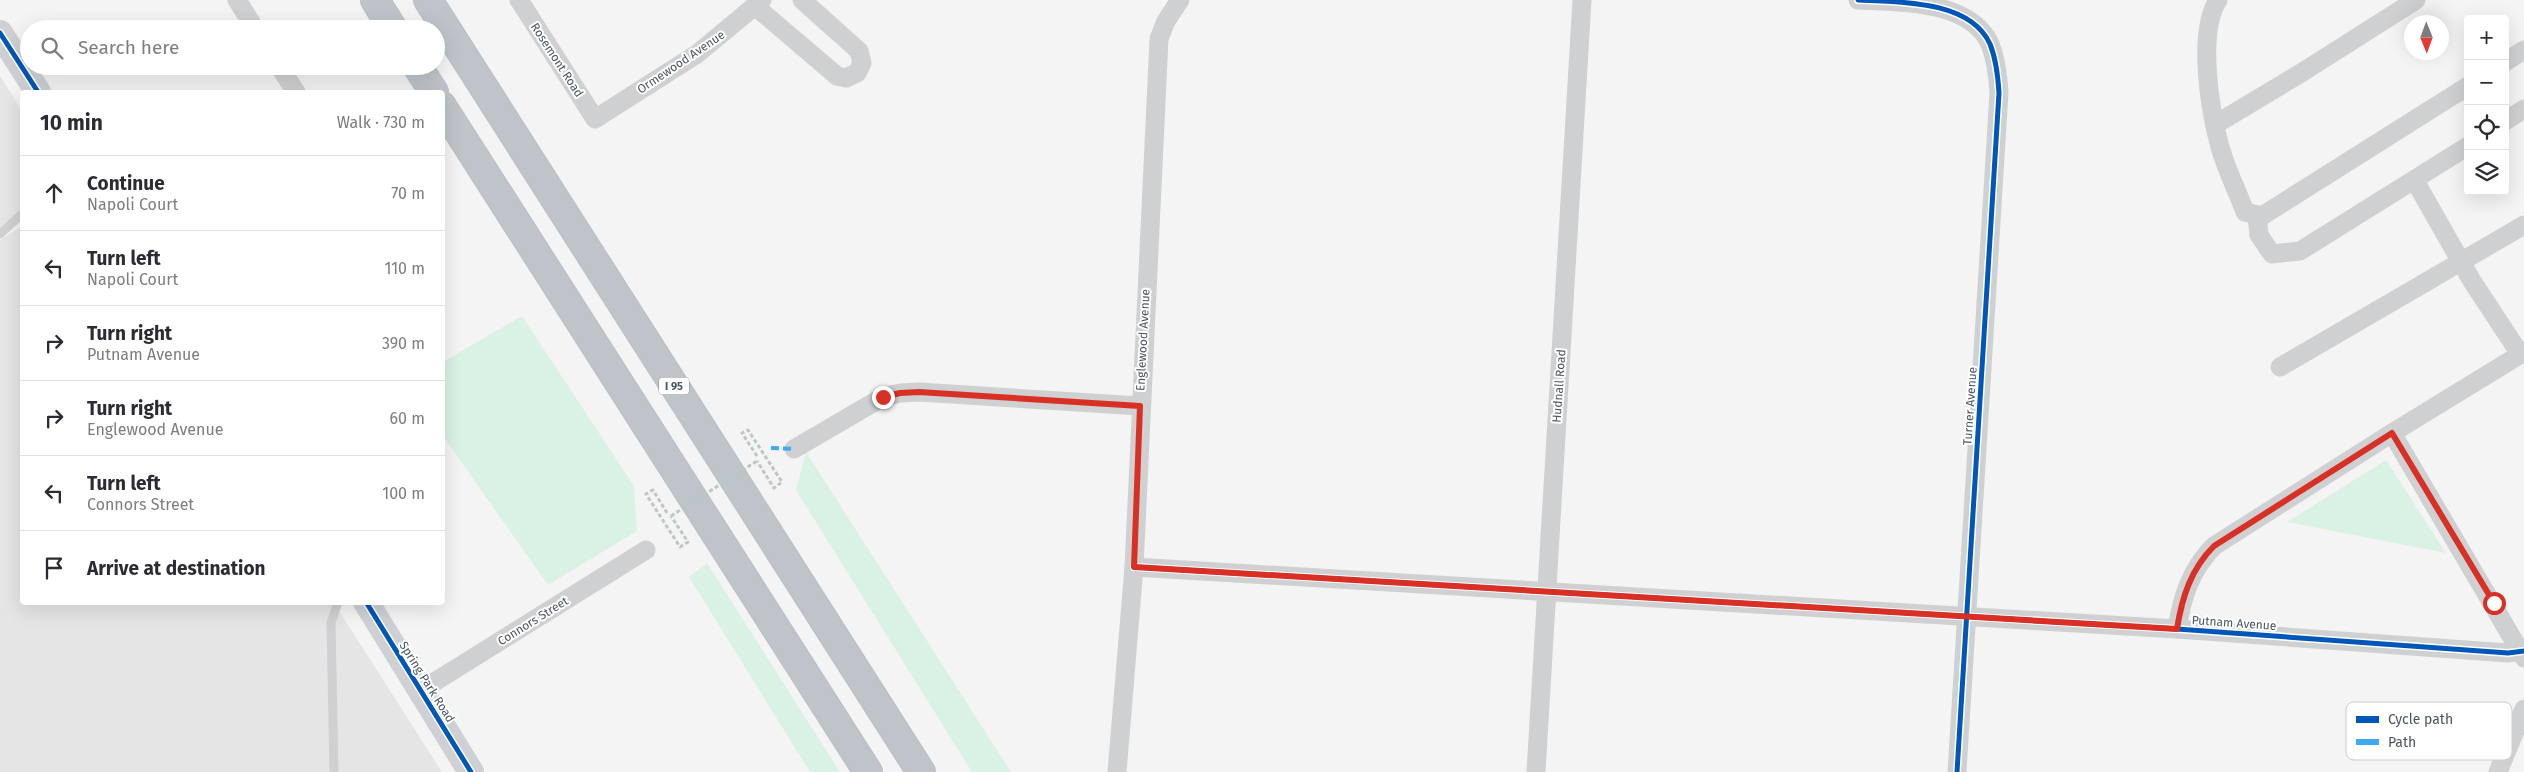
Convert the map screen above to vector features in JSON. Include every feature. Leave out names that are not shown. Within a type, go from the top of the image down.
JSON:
[{"type":"highway","points":[[375,0],[387,20]]},
{"type":"highway","name":"I 95","points":[[428,0],[441,20]]},
{"type":"highway","name":"I 95","points":[[445,27],[921,772]]},
{"type":"highway","points":[[423,75],[433,90]]},
{"type":"highway","points":[[445,111],[868,772]]},
{"type":"main road","points":[[0,33],[20,64]]},
{"type":"main road","points":[[27,75],[37,90]]},
{"type":"main road","name":"Spring Park Road","points":[[368,605],[471,772]]},
{"type":"street","points":[[237,0],[249,20]]},
{"type":"street","name":"Rosemont Road","points":[[519,0],[595,119]]},
{"type":"street","points":[[759,3],[837,76],[846,78],[857,73],[862,63],[859,51],[802,0]]},
{"type":"street","name":"Hudnall Road","points":[[1536,772],[1582,0]]},
{"type":"street","name":"Turner Avenue","points":[[1858,0],[1947,9],[1965,16],[1978,26],[1989,43],[1997,68],[1999,93],[1957,772]]},
{"type":"street","points":[[2218,0],[2210,15],[2206,39],[2208,81],[2220,146],[2245,212],[2262,216],[2464,89]]},
{"type":"street","points":[[2216,124],[2416,0]]},
{"type":"street","name":"Englewood Avenue","points":[[1117,772],[1134,567],[1140,406],[1159,39],[1166,21],[1179,1]]},
{"type":"street","name":"Ormewood Avenue","points":[[595,119],[697,54],[759,3]]},
{"type":"street","points":[[2508,60],[2524,50]]},
{"type":"street","points":[[285,75],[295,90]]},
{"type":"street","points":[[2509,118],[2524,109]]},
{"type":"street","points":[[2257,215],[2259,235],[2272,254],[2300,251],[2415,181],[2464,149]]},
{"type":"street","points":[[2177,629],[2180,605],[2187,586],[2195,571],[2214,546],[2522,353],[2461,260],[2415,181]]},
{"type":"street","points":[[2280,367],[2461,260],[2524,226]]},
{"type":"street","points":[[794,449],[883,397],[900,393],[919,392],[1140,406]]},
{"type":"street","points":[[2392,433],[2523,654]]},
{"type":"street","name":"Connors Street","points":[[420,691],[646,550]]},
{"type":"street","name":"Putnam Avenue","points":[[1134,567],[2177,629],[2523,654]]},
{"type":"street","points":[[2512,738],[2524,709]]},
{"type":"street","points":[[2498,772],[2503,760]]},
{"type":"lane","points":[[0,234],[20,216]]},
{"type":"lane","points":[[334,772],[330,623],[337,605]]},
{"type":"path","points":[[667,513],[653,490],[646,494],[680,547],[688,542],[671,516],[757,461],[774,488],[782,482],[748,430],[742,433],[756,456]]},
{"type":"shaded area","points":[[0,76],[20,108],[20,218],[0,232]]},
{"type":"shaded area","points":[[20,227],[20,605],[335,605],[442,772],[0,772],[0,240]]},
{"type":"green space","points":[[522,316],[634,486],[637,531],[548,585],[445,439],[445,361]]},
{"type":"green space","points":[[806,452],[1011,772],[972,772],[796,490]]},
{"type":"green space","points":[[2386,460],[2446,553],[2287,522]]},
{"type":"green space","points":[[707,563],[840,772],[810,772],[689,577]]},
{"type":"marked path","points":[[771,448],[794,449]]},
{"type":"cycle path","points":[[1858,0],[1932,6],[1950,11],[1967,19],[1980,30],[1990,44],[1997,74],[1999,93],[1957,772]]},
{"type":"cycle path","points":[[0,33],[20,64]]},
{"type":"cycle path","points":[[27,75],[37,90]]},
{"type":"cycle path","points":[[1134,567],[2177,629],[2508,653],[2524,651]]},
{"type":"cycle path","points":[[368,605],[471,772]]},
{"type":"route","points":[[883,397],[900,393],[919,392],[1140,406],[1134,567],[2177,629],[2180,605],[2187,586],[2206,553],[2223,539],[2392,433],[2435,508],[2494,603]]}]
